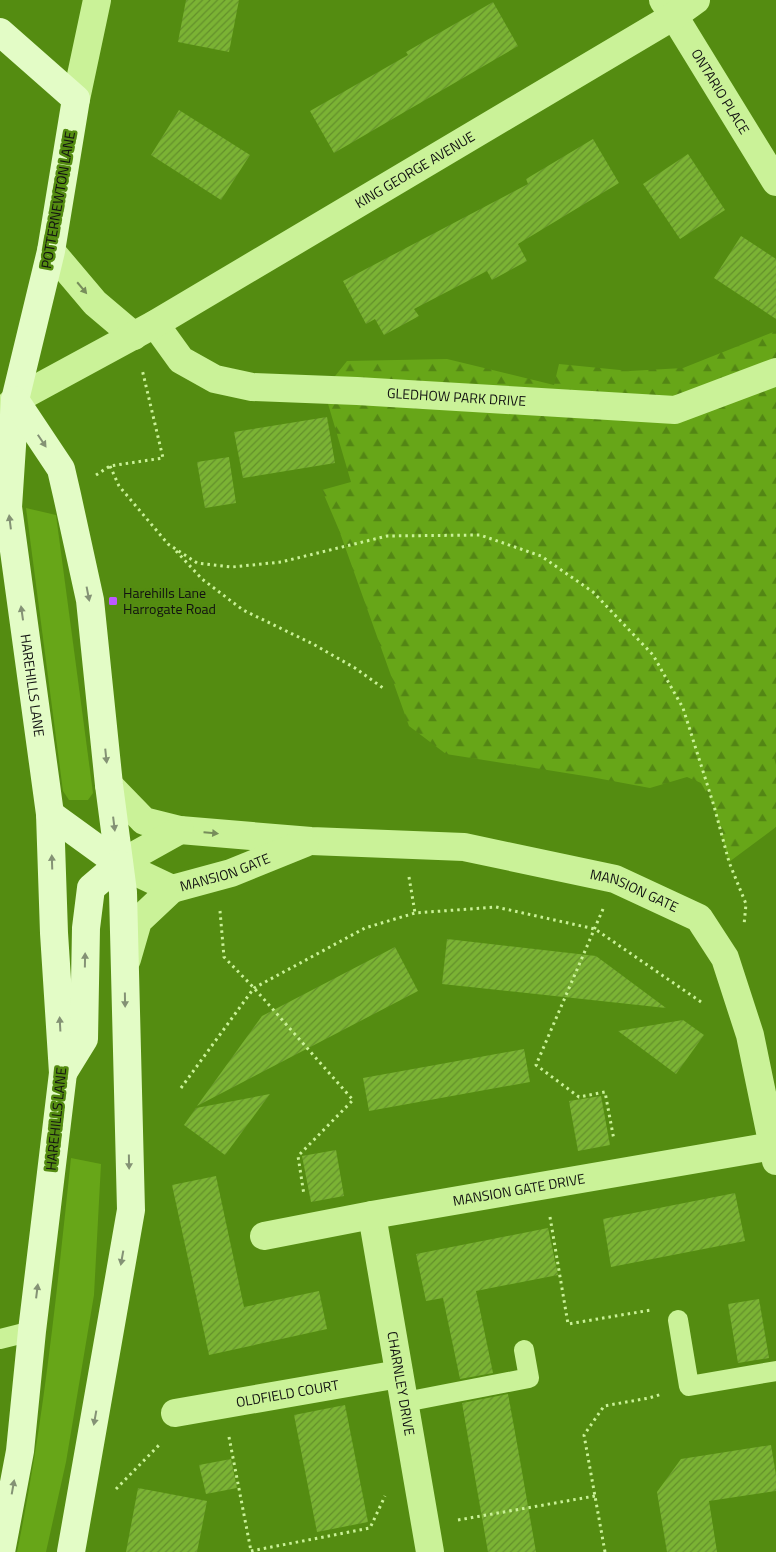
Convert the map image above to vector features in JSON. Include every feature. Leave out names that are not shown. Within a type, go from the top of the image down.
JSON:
[{"type":"main road","points":[[0,32],[76,99]]},
{"type":"main road","name":"POTTERNEWTON LANE","points":[[7,407],[51,251],[76,99]]},
{"type":"main road","points":[[7,407],[61,469],[90,600],[109,785],[123,892],[131,1210],[71,1552]]},
{"type":"main road","name":"HAREHILLS LANE","points":[[1,1552],[20,1451],[32,1331],[63,1072],[50,814],[8,562],[7,407]]},
{"type":"main road","points":[[50,814],[120,864]]},
{"type":"main road","points":[[63,1072],[84,1039],[86,928],[91,888],[120,864]]},
{"type":"street","points":[[76,99],[97,0]]},
{"type":"street","name":"KING GEORGE AVENUE","points":[[7,407],[145,330],[668,8],[696,0]]},
{"type":"street","name":"ONTARIO PLACE","points":[[668,8],[776,182]]},
{"type":"street","points":[[51,251],[95,303],[145,330]]},
{"type":"street","name":"GLEDHOW PARK DRIVE","points":[[145,330],[181,360],[215,379],[252,387],[357,391],[675,410],[776,372]]},
{"type":"street","name":"MANSION GATE","points":[[109,785],[144,821],[180,830],[311,841],[464,847],[615,879],[699,918],[725,958],[750,1035],[775,1151]]},
{"type":"street","points":[[120,864],[180,830]]},
{"type":"street","name":"MANSION GATE","points":[[120,864],[172,889],[231,873],[311,841]]},
{"type":"street","points":[[125,966],[138,921],[172,889]]},
{"type":"street","name":"MANSION GATE DRIVE","points":[[264,1236],[372,1215],[620,1172],[775,1151]]},
{"type":"street","name":"CHARNLEY DRIVE","points":[[372,1215],[430,1552]]},
{"type":"street","name":"OLDFIELD COURT","points":[[185,1411],[399,1374]]},
{"type":"lane","points":[[678,1320],[689,1386],[776,1371]]},
{"type":"lane","points":[[0,1339],[32,1331]]},
{"type":"lane","points":[[405,1402],[529,1378],[524,1350]]},
{"type":"path","points":[[67,495],[110,466],[163,458],[145,330]]},
{"type":"path","points":[[110,466],[119,486],[172,547],[202,578],[243,610],[313,644],[355,668],[383,688]]},
{"type":"path","points":[[172,547],[197,563],[232,567],[281,562],[387,536],[480,535],[541,556],[593,592],[654,655],[683,708],[714,806],[729,862],[746,904],[745,922],[725,958]]},
{"type":"path","points":[[217,877],[224,957],[254,988],[353,1100],[298,1156],[310,1227]]},
{"type":"path","points":[[615,879],[536,1064],[579,1097],[605,1092],[620,1172]]},
{"type":"path","points":[[181,1088],[254,988],[365,928],[416,913],[496,907],[594,929],[709,1007]]},
{"type":"path","points":[[544,1185],[568,1324],[658,1308]]},
{"type":"path","points":[[606,1552],[584,1435],[604,1406],[649,1398],[689,1386]]},
{"type":"path","points":[[223,1404],[251,1551],[370,1528],[387,1494]]},
{"type":"path","points":[[114,1491],[185,1411]]},
{"type":"path","points":[[426,1526],[595,1496]]},
{"type":"green space","points":[[776,331],[776,757],[774,758],[776,765],[776,827],[729,862],[714,806],[701,783],[687,777],[650,788],[446,754],[409,726],[339,530],[322,490],[351,482],[324,390],[347,361],[447,359],[554,385],[559,364],[630,371],[683,368]]},
{"type":"green space","points":[[26,508],[56,515],[93,793],[88,800],[69,800],[63,791]]},
{"type":"green space","points":[[71,1158],[101,1164],[94,1295],[66,1462],[46,1552],[17,1552],[42,1405]]},
{"type":"building","points":[[186,0],[239,0],[229,52],[178,42]]},
{"type":"building","points":[[493,2],[518,46],[334,153],[310,111],[408,55],[406,52]]},
{"type":"building","points":[[179,110],[250,155],[221,200],[151,155]]},
{"type":"building","points":[[593,139],[619,183],[518,244],[527,261],[492,280],[487,271],[414,309],[419,316],[384,335],[375,319],[366,324],[343,281],[528,184],[526,179]]},
{"type":"building","points":[[688,154],[725,210],[680,239],[643,184]]},
{"type":"building","points":[[741,236],[776,259],[776,319],[714,278]]},
{"type":"building","points":[[327,417],[335,463],[243,478],[234,432]]},
{"type":"building","points":[[229,457],[236,503],[205,508],[197,462]]},
{"type":"building","points":[[447,939],[596,956],[666,1008],[442,984]]},
{"type":"building","points":[[395,947],[418,991],[197,1106],[262,1016]]},
{"type":"building","points":[[683,1020],[704,1035],[676,1074],[618,1031]]},
{"type":"building","points":[[524,1049],[530,1082],[369,1111],[363,1078]]},
{"type":"building","points":[[270,1094],[225,1155],[184,1125],[196,1108]]},
{"type":"building","points":[[601,1096],[610,1145],[578,1151],[569,1101]]},
{"type":"building","points":[[336,1150],[344,1196],[311,1202],[302,1156]]},
{"type":"building","points":[[216,1176],[244,1307],[319,1291],[327,1329],[209,1355],[172,1185]]},
{"type":"building","points":[[735,1193],[745,1241],[611,1267],[603,1219]]},
{"type":"building","points":[[548,1228],[558,1275],[476,1291],[493,1373],[460,1379],[443,1298],[426,1301],[416,1254]]},
{"type":"building","points":[[759,1299],[769,1358],[738,1363],[728,1304]]},
{"type":"building","points":[[508,1394],[536,1552],[488,1552],[462,1403]]},
{"type":"building","points":[[345,1405],[368,1522],[317,1532],[294,1415]]},
{"type":"building","points":[[771,1445],[776,1475],[776,1491],[709,1501],[717,1552],[667,1552],[657,1492],[681,1459]]},
{"type":"building","points":[[231,1459],[237,1488],[206,1494],[199,1465]]},
{"type":"building","points":[[138,1488],[207,1501],[197,1552],[126,1552]]},
{"type":"place","name":"Harehills Lane Harrogate Road","points":[[113,601]]}]
